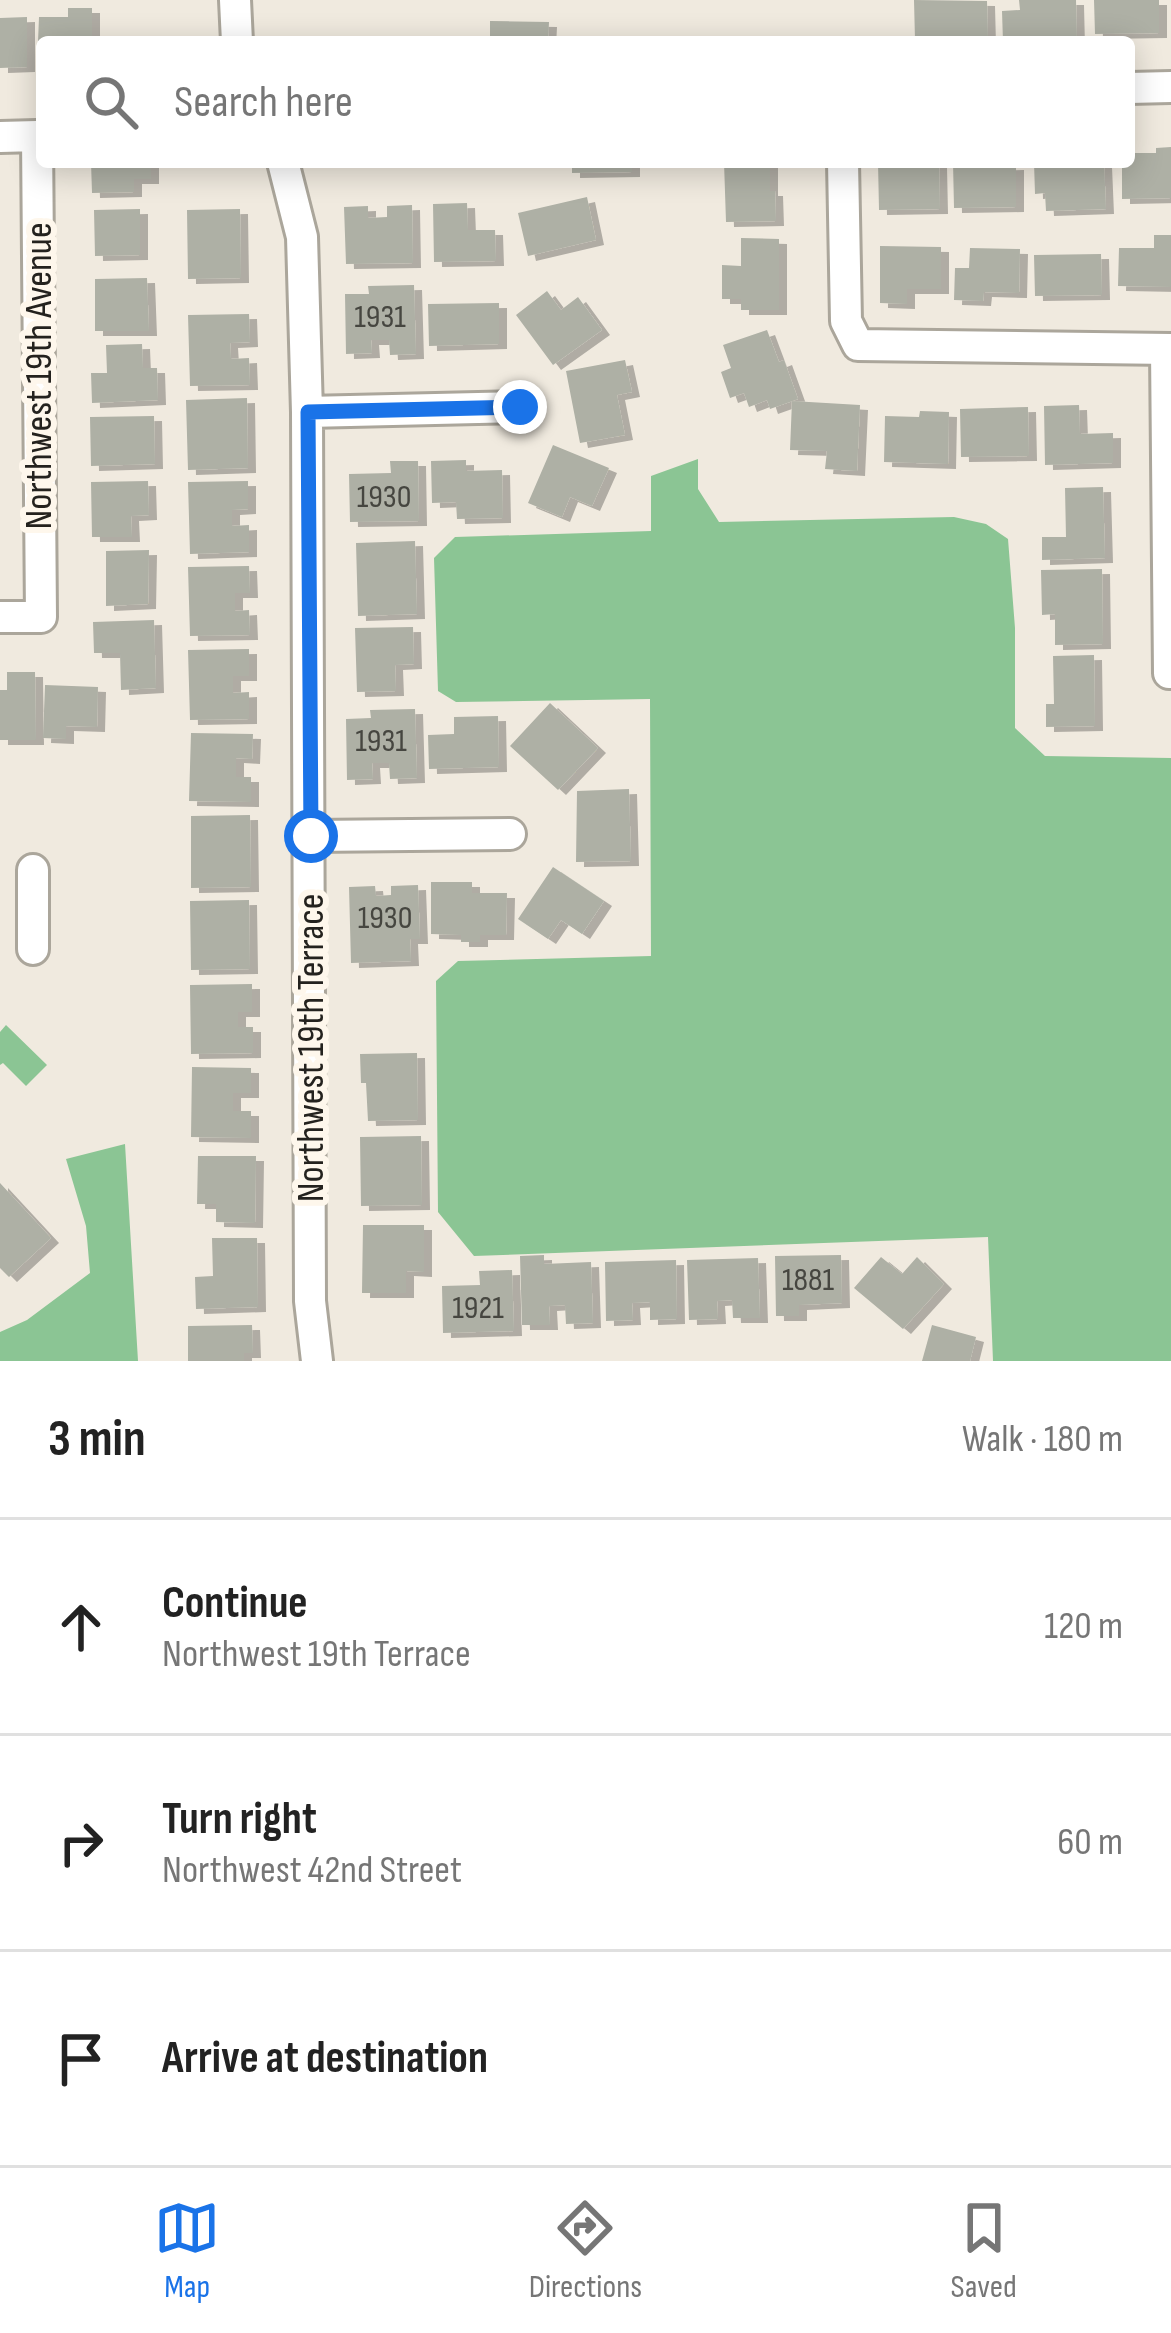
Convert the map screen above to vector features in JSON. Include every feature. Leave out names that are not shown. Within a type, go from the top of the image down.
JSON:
[{"type":"street","points":[[235,0],[237,36]]},
{"type":"street","points":[[1135,88],[1171,87]]},
{"type":"street","name":"Northwest 19th Avenue","points":[[0,137],[36,136]]},
{"type":"street","name":"Northwest 19th Avenue","points":[[0,617],[41,616],[37,168]]},
{"type":"street","name":"Northwest 19th Terrace","points":[[285,168],[302,237],[308,412],[310,1301],[316,1361]]},
{"type":"street","points":[[843,168],[846,321],[858,345],[1168,349],[1169,673]]},
{"type":"street","points":[[308,412],[520,407]]},
{"type":"street","points":[[311,836],[510,834]]},
{"type":"street","points":[[33,870],[33,949]]},
{"type":"shaded area","points":[[698,459],[698,489],[719,522],[954,517],[986,524],[1008,539],[1015,628],[1015,728],[1045,756],[1171,758],[1171,1361],[993,1361],[988,1237],[474,1256],[438,1212],[436,981],[458,961],[651,956],[650,699],[456,702],[438,691],[434,558],[455,537],[651,531],[651,476]]},
{"type":"shaded area","points":[[6,1025],[47,1065],[26,1086],[0,1065],[0,1032]]},
{"type":"shaded area","points":[[125,1144],[138,1361],[0,1361],[0,1332],[27,1320],[90,1273],[86,1226],[66,1159]]},
{"type":"building","points":[[914,0],[987,1],[988,36],[915,36]]},
{"type":"building","points":[[1019,0],[1076,0],[1077,36],[1003,36],[1002,11],[1020,10]]},
{"type":"building","points":[[1094,0],[1159,0],[1159,33],[1095,34]]},
{"type":"building","points":[[68,8],[92,8],[92,36],[38,36],[39,17],[68,17]]},
{"type":"building","points":[[27,17],[27,67],[0,68],[0,18]]},
{"type":"building","points":[[490,21],[549,22],[548,36],[490,36]]},
{"type":"building","points":[[1171,147],[1171,198],[1122,199],[1122,168],[1135,168],[1135,153],[1156,153],[1156,148]]},
{"type":"building","points":[[91,168],[151,168],[151,179],[134,179],[134,192],[92,193]]},
{"type":"building","points":[[572,168],[632,168],[632,172],[572,173]]},
{"type":"building","points":[[724,168],[770,168],[776,221],[726,222]]},
{"type":"building","points":[[878,168],[939,168],[940,209],[879,210]]},
{"type":"building","points":[[953,168],[1016,168],[1016,207],[954,208]]},
{"type":"building","points":[[1034,168],[1104,168],[1106,209],[1046,211],[1045,193],[1035,194]]},
{"type":"building","points":[[587,197],[596,240],[528,256],[518,213]]},
{"type":"building","points":[[467,203],[468,230],[495,230],[496,261],[434,262],[433,204]]},
{"type":"building","points":[[412,205],[413,263],[346,264],[344,207],[368,206],[368,218],[387,217],[387,206]]},
{"type":"building","points":[[140,209],[140,255],[95,256],[94,210]]},
{"type":"building","points":[[240,209],[241,278],[188,279],[187,210]]},
{"type":"building","points":[[1154,235],[1171,235],[1171,287],[1118,286],[1119,248],[1154,248]]},
{"type":"building","points":[[741,238],[779,239],[779,310],[741,310],[741,299],[722,299],[722,265],[741,266]]},
{"type":"building","points":[[880,246],[941,247],[941,289],[907,289],[907,304],[880,303]]},
{"type":"building","points":[[970,248],[1020,249],[1019,293],[984,292],[983,301],[954,300],[955,268],[969,268]]},
{"type":"building","points":[[1101,254],[1102,295],[1035,296],[1034,255]]},
{"type":"building","points":[[147,278],[149,331],[95,331],[95,279]]},
{"type":"building","points":[[414,285],[416,354],[390,355],[389,340],[371,340],[372,353],[346,354],[345,294],[369,294],[368,286]]},
{"type":"building","points":[[547,291],[561,310],[578,297],[602,330],[553,365],[516,315]]},
{"type":"building","points":[[499,303],[499,344],[429,346],[428,304]]},
{"type":"building","points":[[249,314],[250,342],[230,343],[231,359],[249,358],[250,385],[190,386],[188,315]]},
{"type":"building","points":[[767,330],[798,399],[770,409],[767,400],[749,407],[744,393],[730,398],[721,372],[731,368],[723,345]]},
{"type":"building","points":[[142,344],[143,368],[157,368],[158,400],[92,403],[91,373],[107,373],[106,345]]},
{"type":"building","points":[[625,360],[632,392],[617,395],[625,435],[580,443],[566,371]]},
{"type":"building","points":[[247,398],[248,468],[188,470],[186,400]]},
{"type":"building","points":[[792,401],[860,405],[857,471],[825,469],[827,451],[790,450]]},
{"type":"building","points":[[1079,405],[1080,434],[1113,433],[1113,463],[1045,465],[1044,406]]},
{"type":"building","points":[[1028,407],[1029,456],[961,457],[960,409]]},
{"type":"building","points":[[920,411],[949,412],[948,464],[884,462],[885,416],[919,417]]},
{"type":"building","points":[[154,416],[155,464],[91,466],[90,417]]},
{"type":"building","points":[[553,445],[609,468],[592,506],[570,497],[562,517],[528,503]]},
{"type":"building","points":[[466,460],[466,471],[502,470],[503,518],[457,519],[456,502],[432,503],[431,461]]},
{"type":"building","points":[[390,461],[418,461],[419,521],[350,522],[349,474],[391,473]]},
{"type":"building","points":[[148,481],[149,515],[131,516],[132,537],[92,537],[91,482]]},
{"type":"building","points":[[248,481],[248,509],[232,510],[232,526],[249,525],[249,552],[190,554],[188,482]]},
{"type":"building","points":[[1103,487],[1105,558],[1042,560],[1042,537],[1066,537],[1065,488]]},
{"type":"building","points":[[415,541],[417,614],[358,616],[356,543]]},
{"type":"building","points":[[149,550],[148,604],[106,606],[106,551]]},
{"type":"building","points":[[249,566],[250,593],[235,593],[235,611],[249,610],[250,635],[190,636],[188,567]]},
{"type":"building","points":[[1102,569],[1103,644],[1055,645],[1055,614],[1042,615],[1041,570]]},
{"type":"building","points":[[154,620],[156,688],[121,690],[120,653],[94,653],[93,622]]},
{"type":"building","points":[[413,627],[414,664],[395,665],[396,691],[357,692],[355,628]]},
{"type":"building","points":[[249,649],[249,676],[233,676],[233,693],[249,692],[249,719],[190,720],[188,650]]},
{"type":"building","points":[[1094,655],[1095,726],[1046,727],[1046,704],[1054,704],[1053,656]]},
{"type":"building","points":[[7,672],[35,672],[36,740],[0,740],[0,690],[7,690]]},
{"type":"building","points":[[45,685],[98,687],[97,727],[66,726],[66,739],[43,738]]},
{"type":"building","points":[[550,703],[598,748],[558,790],[510,746]]},
{"type":"building","points":[[415,709],[417,778],[390,779],[389,763],[372,763],[373,779],[347,780],[346,719],[371,718],[370,710]]},
{"type":"building","points":[[498,716],[499,767],[429,769],[428,735],[454,734],[454,717]]},
{"type":"building","points":[[191,733],[253,734],[252,759],[236,758],[236,777],[251,777],[251,802],[189,801]]},
{"type":"building","points":[[629,789],[631,861],[576,862],[577,791]]},
{"type":"building","points":[[250,815],[251,887],[191,888],[191,816]]},
{"type":"building","points":[[553,867],[604,901],[582,934],[561,920],[548,939],[518,919]]},
{"type":"building","points":[[431,882],[472,882],[472,893],[507,893],[506,935],[480,935],[480,942],[461,942],[461,935],[431,934]]},
{"type":"building","points":[[418,885],[420,939],[410,939],[411,961],[351,963],[349,887],[375,886],[376,896],[391,895],[391,886]]},
{"type":"building","points":[[249,900],[250,969],[191,970],[190,901]]},
{"type":"building","points":[[252,984],[252,1012],[238,1012],[238,1027],[253,1027],[253,1053],[191,1054],[190,985]]},
{"type":"building","points":[[417,1053],[418,1120],[368,1121],[360,1054]]},
{"type":"building","points":[[192,1067],[251,1068],[251,1093],[233,1093],[233,1111],[251,1111],[251,1138],[191,1137]]},
{"type":"building","points":[[421,1136],[422,1205],[361,1206],[360,1137]]},
{"type":"building","points":[[198,1156],[256,1156],[255,1223],[216,1222],[216,1204],[197,1204]]},
{"type":"building","points":[[0,1183],[51,1238],[9,1277],[0,1268]]},
{"type":"building","points":[[363,1225],[424,1225],[424,1272],[406,1271],[406,1293],[362,1293]]},
{"type":"building","points":[[212,1238],[257,1238],[258,1307],[196,1309],[195,1277],[213,1276]]},
{"type":"building","points":[[544,1255],[544,1264],[591,1262],[593,1323],[566,1324],[565,1305],[549,1306],[550,1325],[522,1325],[520,1256]]},
{"type":"building","points":[[841,1255],[842,1303],[799,1305],[799,1316],[776,1316],[775,1256]]},
{"type":"building","points":[[881,1257],[902,1274],[917,1257],[944,1284],[903,1329],[854,1288]]},
{"type":"building","points":[[758,1258],[760,1318],[733,1318],[732,1300],[717,1301],[718,1319],[689,1320],[687,1260]]},
{"type":"building","points":[[676,1260],[677,1319],[650,1320],[650,1302],[632,1303],[633,1320],[606,1321],[605,1262]]},
{"type":"building","points":[[512,1270],[514,1331],[443,1333],[442,1286],[480,1285],[479,1271]]},
{"type":"building","points":[[252,1325],[253,1353],[244,1353],[244,1361],[188,1361],[188,1326]]},
{"type":"building","points":[[932,1325],[976,1337],[970,1361],[922,1361]]},
{"type":"route","points":[[311,836],[308,412],[520,407]]}]
